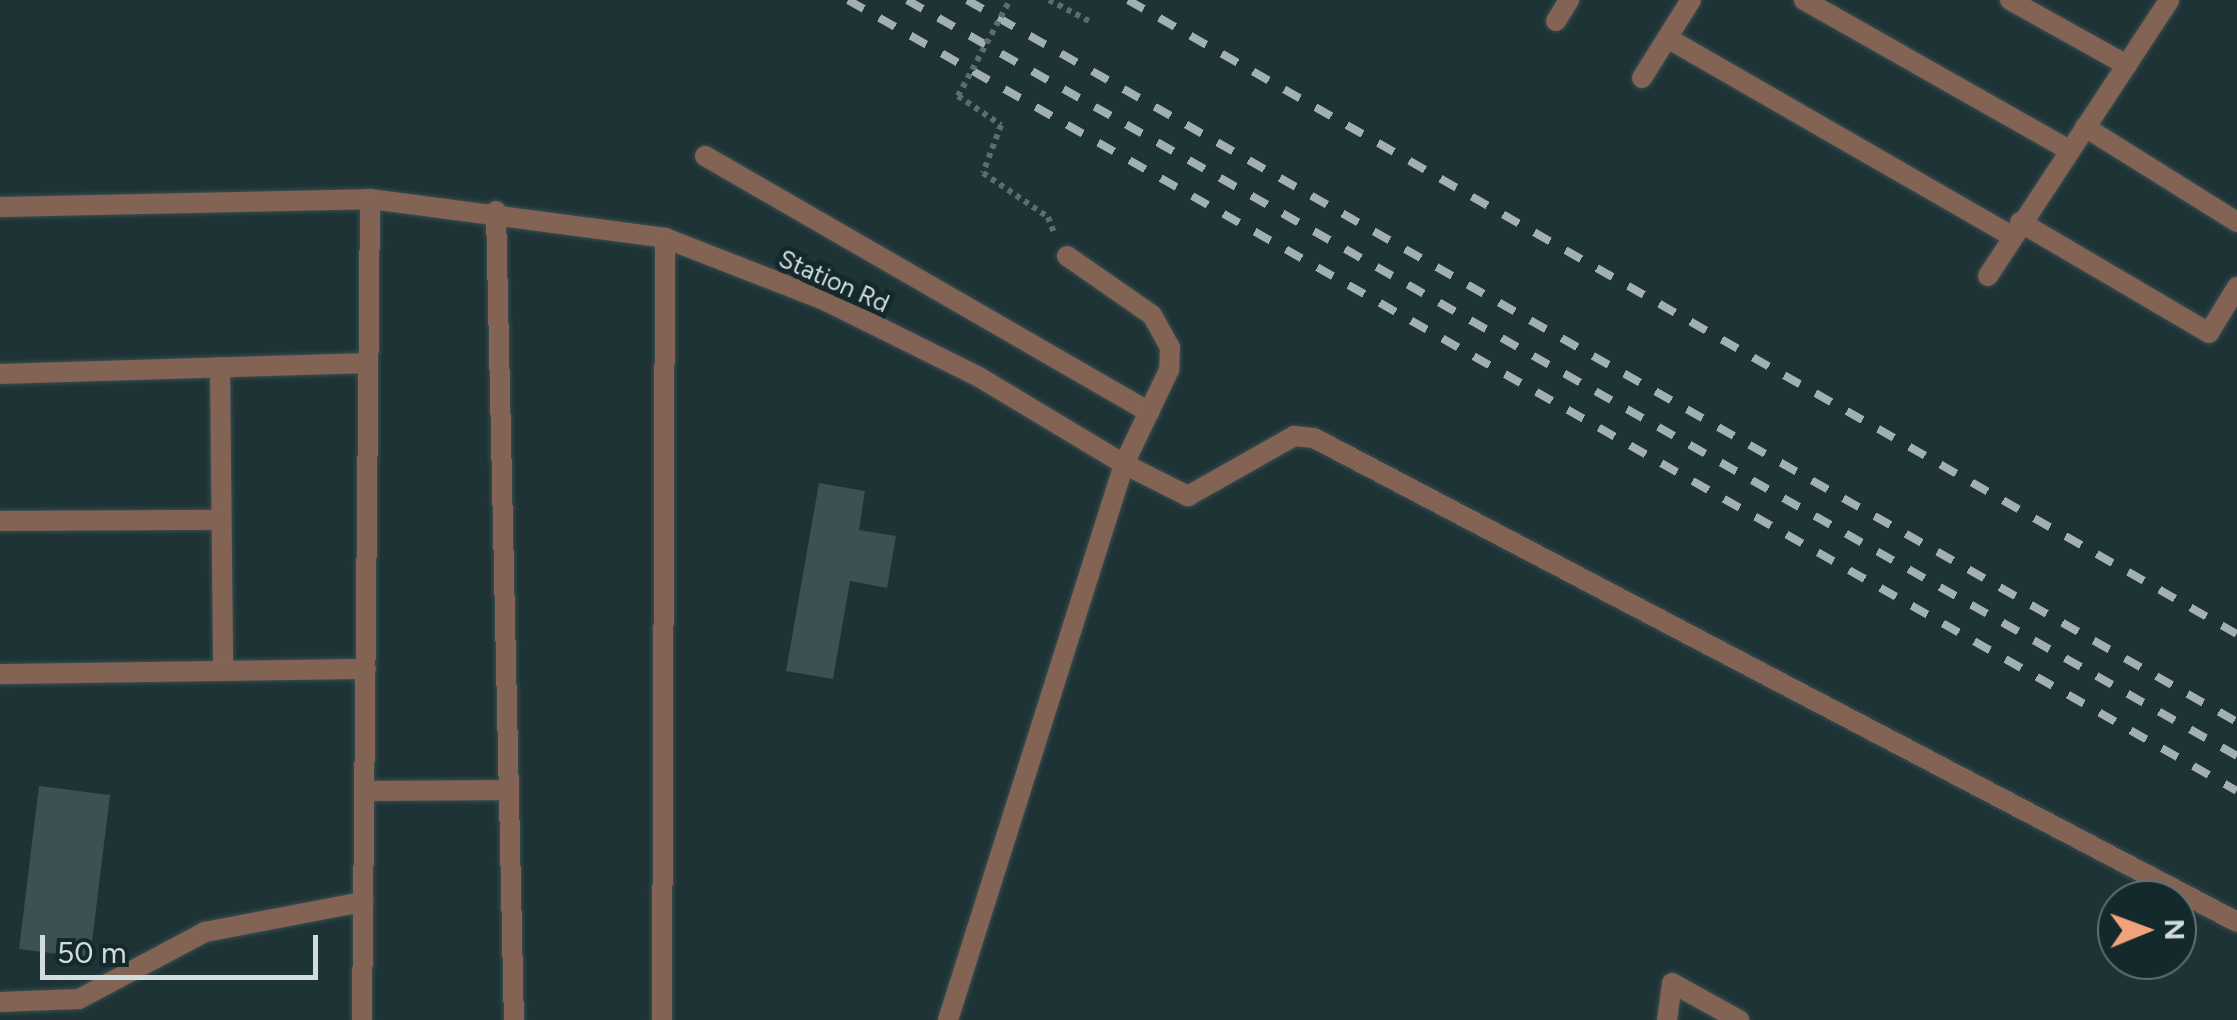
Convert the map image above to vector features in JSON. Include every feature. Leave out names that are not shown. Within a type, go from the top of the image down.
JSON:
[{"type":"street","points":[[1556,21],[1570,0]]},
{"type":"street","points":[[1642,78],[1691,0]]},
{"type":"street","points":[[1804,0],[2069,150]]},
{"type":"street","points":[[2010,0],[2127,65]]},
{"type":"street","points":[[1988,276],[2015,229],[2169,0]]},
{"type":"street","points":[[1669,39],[2209,333],[2237,288]]},
{"type":"street","points":[[2085,127],[2237,222]]},
{"type":"street","points":[[705,156],[1148,412]]},
{"type":"street","points":[[362,1020],[370,199]]},
{"type":"street","name":"Station Rd","points":[[0,207],[370,199],[496,211],[665,238],[824,300],[979,377],[1124,464],[1188,496],[1294,436],[1314,438],[2237,922]]},
{"type":"street","points":[[496,211],[514,1020]]},
{"type":"street","points":[[662,1020],[665,238]]},
{"type":"street","points":[[952,1019],[1124,464],[1169,370],[1163,327],[1067,256]]},
{"type":"street","points":[[0,374],[368,363]]},
{"type":"street","points":[[220,368],[222,669]]},
{"type":"street","points":[[0,522],[221,520]]},
{"type":"street","points":[[0,674],[366,669]]},
{"type":"street","points":[[366,791],[508,790]]},
{"type":"street","points":[[0,1002],[79,999],[205,932],[364,902]]},
{"type":"street","points":[[1667,1020],[1672,983],[1739,1020]]},
{"type":"path","points":[[1010,0],[958,96],[1000,125],[983,173],[1048,217],[1067,256]]},
{"type":"path","points":[[1049,0],[1089,21]]},
{"type":"building","points":[[819,483],[865,491],[859,530],[896,536],[887,588],[850,581],[833,679],[786,671]]},
{"type":"building","points":[[39,786],[110,795],[90,958],[19,949]]},
{"type":"railway","points":[[848,0],[2237,791]]},
{"type":"railway","points":[[907,0],[2237,756]]},
{"type":"railway","points":[[967,0],[2237,722]]},
{"type":"railway","points":[[1128,0],[2237,634]]}]
